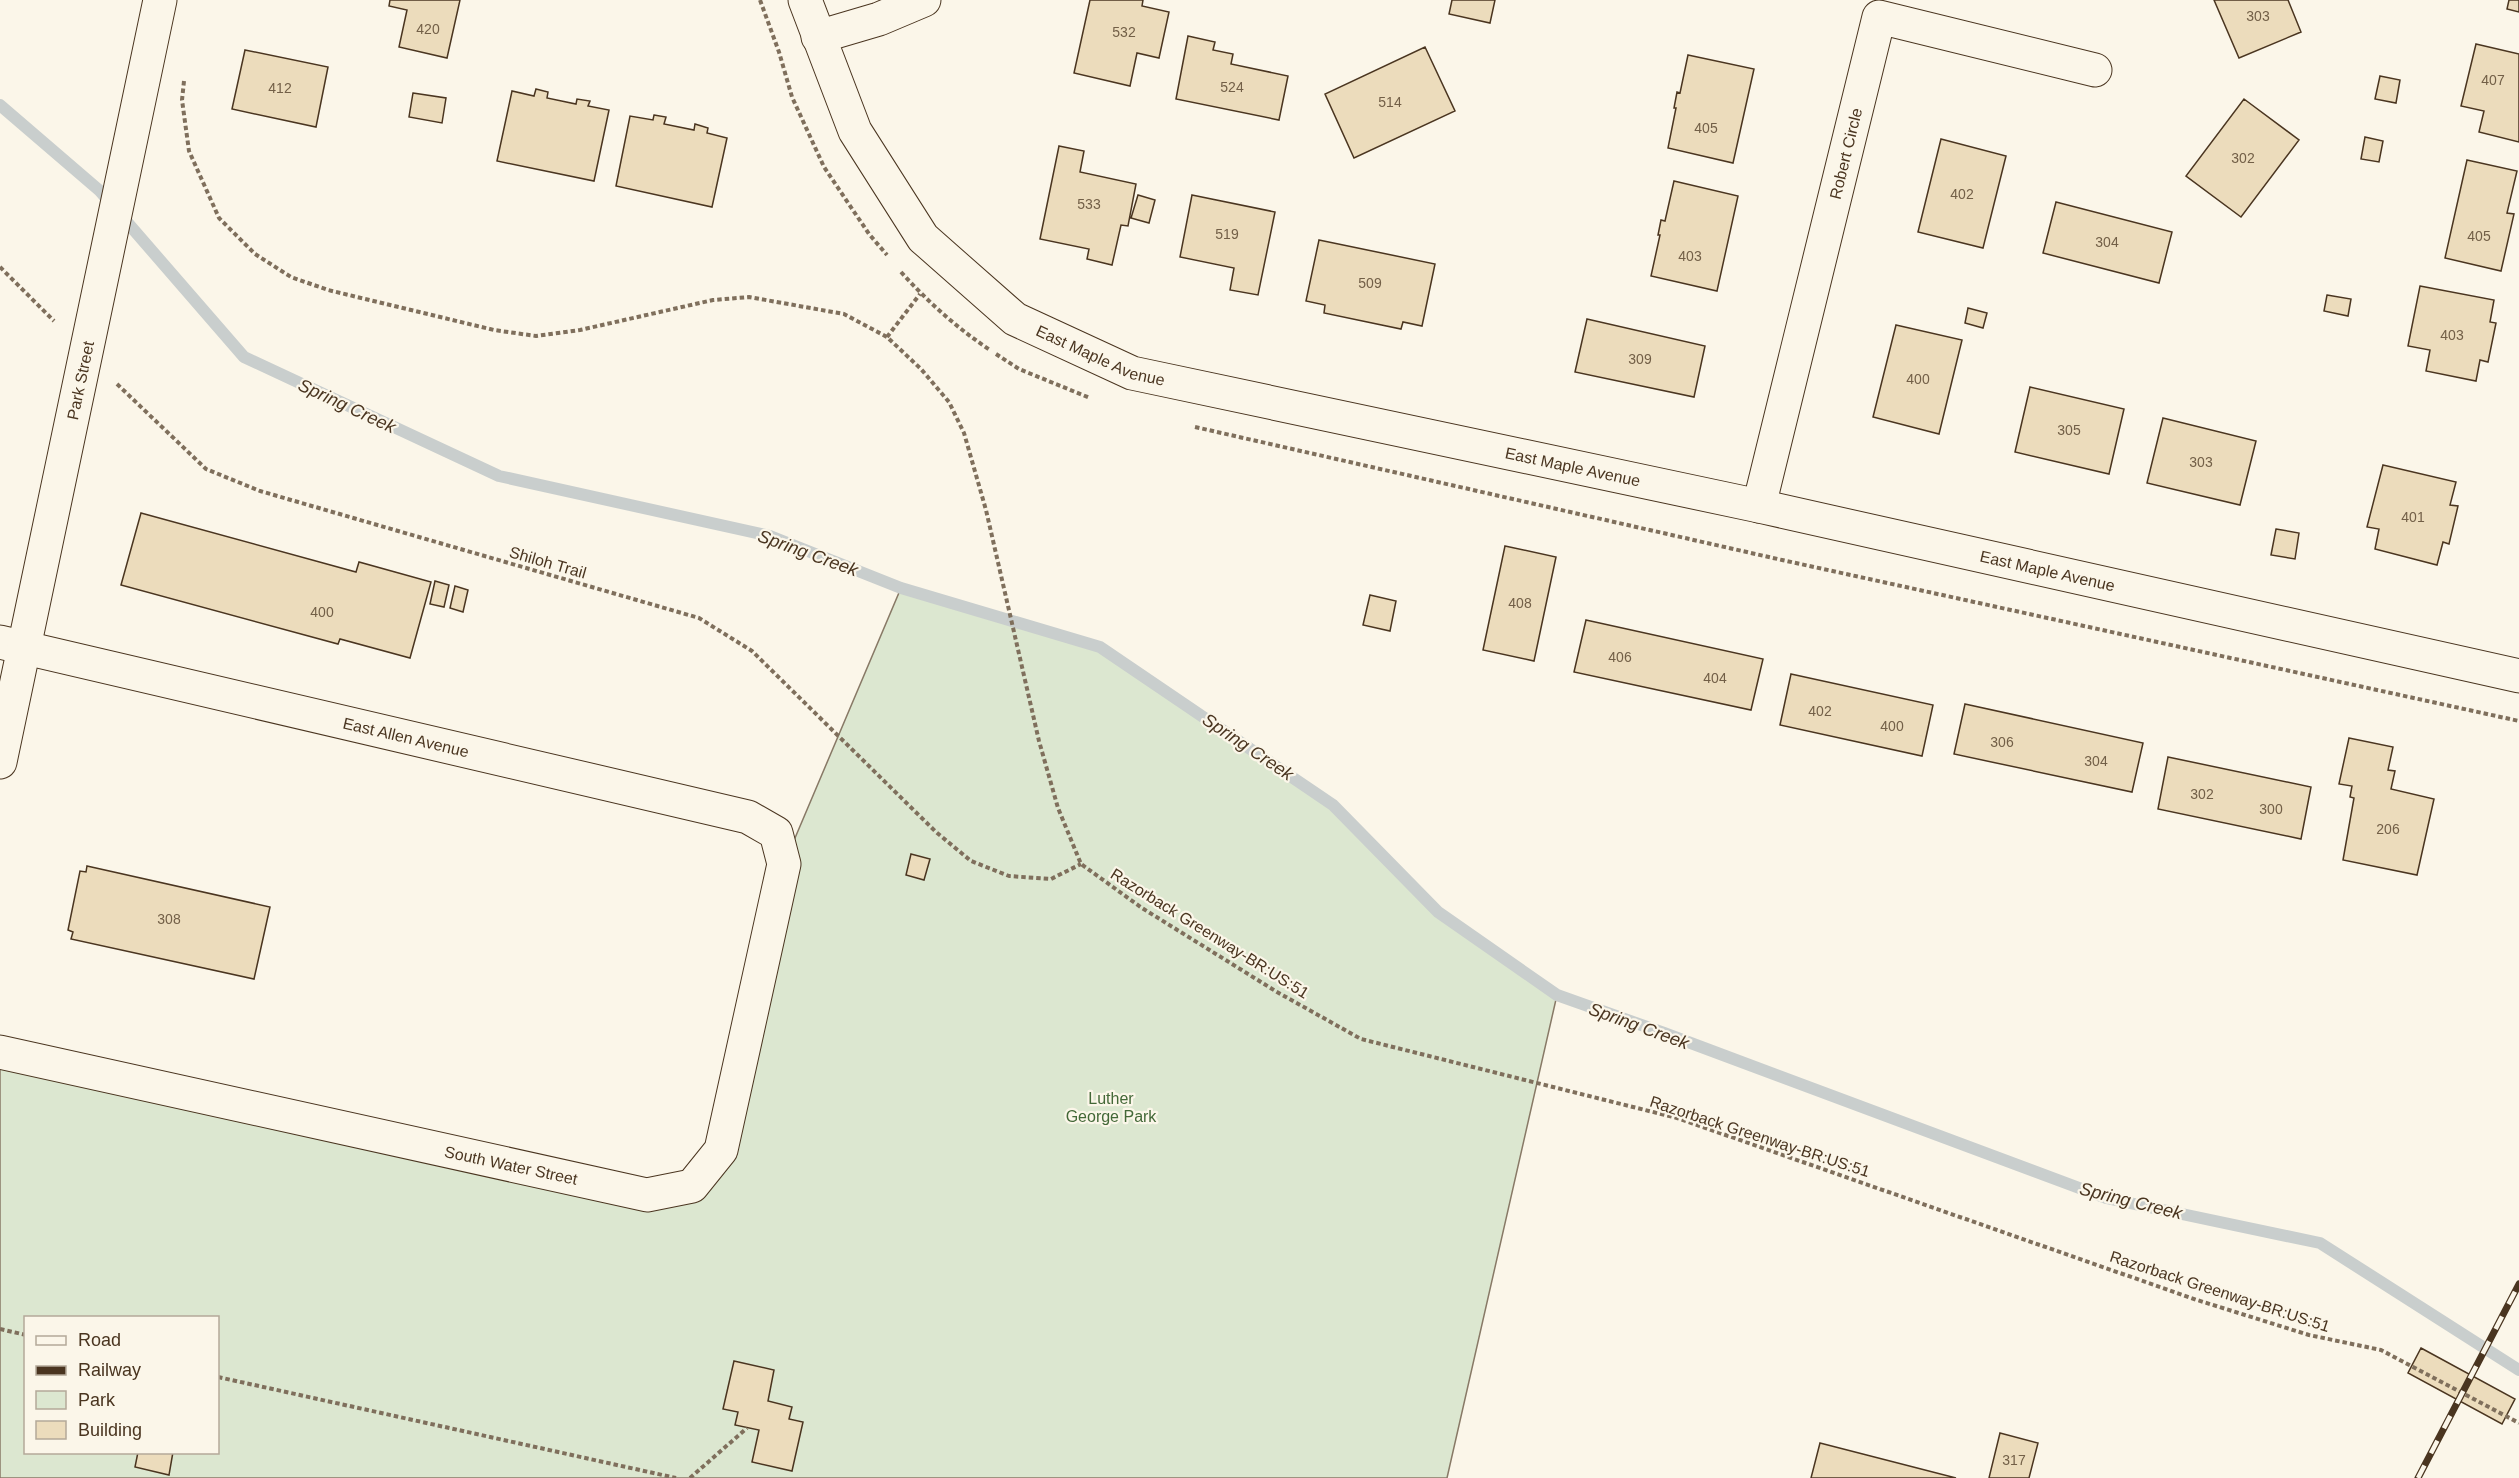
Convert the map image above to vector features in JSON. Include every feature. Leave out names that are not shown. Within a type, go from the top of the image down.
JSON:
[{"type":"street","name":"Park Street","points":[[0,762],[13,645],[87,354],[160,0]]},
{"type":"street","name":"East Maple Avenue","points":[[805,0],[855,131],[923,238],[1015,319],[1132,373],[1760,507],[2519,676]]},
{"type":"street","points":[[818,37],[879,19],[924,0]]},
{"type":"street","name":"Robert Circle","points":[[1760,507],[1879,17],[2095,70]]},
{"type":"street","name":"East Allen Avenue","points":[[13,645],[748,817],[776,833],[784,864]]},
{"type":"street","name":"South Water Street","points":[[0,1052],[647,1194],[692,1186],[721,1150],[784,864]]},
{"type":"path","points":[[182,100],[189,151],[219,218],[255,254],[291,277],[328,290],[494,330],[536,336],[580,330],[713,300],[749,297],[844,314],[887,337],[921,369],[949,402],[964,433],[986,510],[1039,741],[1058,808],[1081,864]]},
{"type":"path","name":"Shiloh Trail","points":[[0,267],[206,469],[260,490],[699,618],[752,651],[936,832],[971,861],[1009,876],[1051,879],[1081,864]]},
{"type":"path","points":[[887,337],[920,294]]},
{"type":"path","name":"Razorback Greenway-BR:US:51","points":[[1081,864],[1142,908],[1277,992],[1360,1039],[1677,1118],[2197,1300],[2309,1335],[2381,1350],[2519,1423]]},
{"type":"path","points":[[0,1329],[24,1335]]},
{"type":"path","points":[[219,1377],[676,1478]]},
{"type":"path","points":[[690,1478],[747,1428]]},
{"type":"green space","name":"Luther George Park","points":[[901,588],[1100,647],[1333,805],[1438,912],[1557,995],[1447,1478],[0,1478],[0,1052],[647,1194],[721,1149],[784,864]]},
{"type":"building","points":[[390,0],[460,0],[447,58],[399,47],[407,10],[389,6]]},
{"type":"building","points":[[1090,0],[1143,0],[1142,6],[1169,12],[1159,58],[1137,53],[1130,86],[1074,73]]},
{"type":"building","points":[[1452,0],[1495,0],[1490,23],[1449,14]]},
{"type":"building","points":[[2214,0],[2288,0],[2301,32],[2239,58]]},
{"type":"building","points":[[2509,0],[2519,0],[2519,12],[2507,9]]},
{"type":"building","points":[[1188,36],[1215,42],[1213,50],[1233,54],[1231,64],[1288,76],[1279,120],[1176,99]]},
{"type":"building","points":[[2476,44],[2519,54],[2519,142],[2479,132],[2484,111],[2461,106]]},
{"type":"building","points":[[1425,47],[1455,111],[1354,158],[1325,94]]},
{"type":"building","points":[[245,50],[328,67],[316,127],[232,109]]},
{"type":"building","points":[[1688,55],[1754,69],[1733,163],[1668,148],[1677,92],[1680,93]]},
{"type":"building","points":[[2380,76],[2400,80],[2396,103],[2375,99]]},
{"type":"building","points":[[536,89],[548,92],[547,98],[576,104],[577,99],[590,101],[588,106],[609,110],[594,181],[497,161],[512,91],[534,96]]},
{"type":"building","points":[[413,93],[446,98],[442,123],[409,117]]},
{"type":"building","points":[[2244,99],[2299,140],[2241,217],[2186,176]]},
{"type":"building","points":[[654,115],[666,117],[664,124],[694,130],[695,124],[708,128],[707,133],[727,138],[712,207],[616,186],[630,116],[653,120]]},
{"type":"building","points":[[2365,137],[2383,141],[2379,162],[2361,159]]},
{"type":"building","points":[[1941,139],[2006,156],[1983,248],[1918,232]]},
{"type":"building","points":[[1059,146],[1084,151],[1080,172],[1136,184],[1128,226],[1121,225],[1112,265],[1087,259],[1089,249],[1040,239]]},
{"type":"building","points":[[2467,160],[2517,171],[2507,213],[2514,214],[2501,271],[2445,258]]},
{"type":"building","points":[[1674,181],[1738,196],[1717,291],[1651,276],[1661,220],[1665,221]]},
{"type":"building","points":[[1138,195],[1155,200],[1149,223],[1131,218]]},
{"type":"building","points":[[1192,195],[1275,212],[1258,295],[1230,290],[1234,268],[1180,257]]},
{"type":"building","points":[[2056,202],[2172,232],[2159,283],[2043,253]]},
{"type":"building","points":[[1319,240],[1435,264],[1422,326],[1403,322],[1401,329],[1324,313],[1325,305],[1306,301]]},
{"type":"building","points":[[2420,286],[2494,300],[2490,322],[2496,323],[2488,362],[2480,360],[2476,381],[2426,371],[2430,350],[2408,346]]},
{"type":"building","points":[[2327,295],[2351,299],[2348,316],[2324,311]]},
{"type":"building","points":[[1968,308],[1987,313],[1983,328],[1965,323]]},
{"type":"building","points":[[1587,319],[1705,346],[1694,397],[1575,372]]},
{"type":"building","points":[[1896,325],[1962,340],[1939,434],[1873,417]]},
{"type":"building","points":[[2030,387],[2124,409],[2109,474],[2015,452]]},
{"type":"building","points":[[2163,418],[2256,441],[2240,505],[2147,483]]},
{"type":"building","points":[[2383,465],[2456,482],[2450,505],[2458,506],[2449,544],[2443,542],[2437,565],[2375,549],[2379,529],[2367,527]]},
{"type":"building","points":[[141,513],[356,572],[359,562],[431,582],[410,658],[340,639],[338,644],[121,585]]},
{"type":"building","points":[[2276,529],[2299,533],[2295,559],[2271,555]]},
{"type":"building","points":[[1505,546],[1556,557],[1534,661],[1483,650]]},
{"type":"building","points":[[435,581],[449,585],[444,607],[430,604]]},
{"type":"building","points":[[455,586],[468,590],[463,612],[450,608]]},
{"type":"building","points":[[1370,595],[1396,601],[1390,631],[1363,625]]},
{"type":"building","points":[[1586,620],[1763,659],[1751,710],[1574,672]]},
{"type":"building","points":[[1791,674],[1933,705],[1922,756],[1780,725]]},
{"type":"building","points":[[1965,704],[2143,743],[2132,792],[1954,754]]},
{"type":"building","points":[[2349,738],[2393,747],[2388,770],[2395,771],[2391,789],[2434,799],[2417,875],[2343,860],[2354,798],[2350,797],[2352,786],[2339,784]]},
{"type":"building","points":[[2168,757],[2311,787],[2301,839],[2158,809]]},
{"type":"building","points":[[911,854],[930,859],[924,880],[906,875]]},
{"type":"building","points":[[87,866],[270,907],[254,979],[71,939],[73,932],[68,930],[80,871],[86,872]]},
{"type":"building","points":[[2421,1348],[2515,1399],[2502,1424],[2408,1373]]},
{"type":"building","points":[[734,1361],[774,1370],[768,1401],[792,1407],[789,1419],[803,1422],[792,1471],[752,1462],[759,1430],[735,1425],[738,1412],[723,1409]]},
{"type":"building","points":[[2000,1433],[2038,1443],[2029,1478],[1989,1478]]},
{"type":"building","points":[[1820,1443],[1956,1478],[1811,1478]]},
{"type":"building","points":[[138,1454],[173,1454],[169,1475],[135,1467]]},
{"type":"waterway","name":"Spring Creek","points":[[0,105],[100,191],[244,357],[499,476],[770,536],[901,588],[1100,647],[1333,805],[1438,912],[1557,995],[2106,1198],[2320,1243],[2519,1370]]},
{"type":"railway","points":[[2418,1478],[2519,1284]]}]
